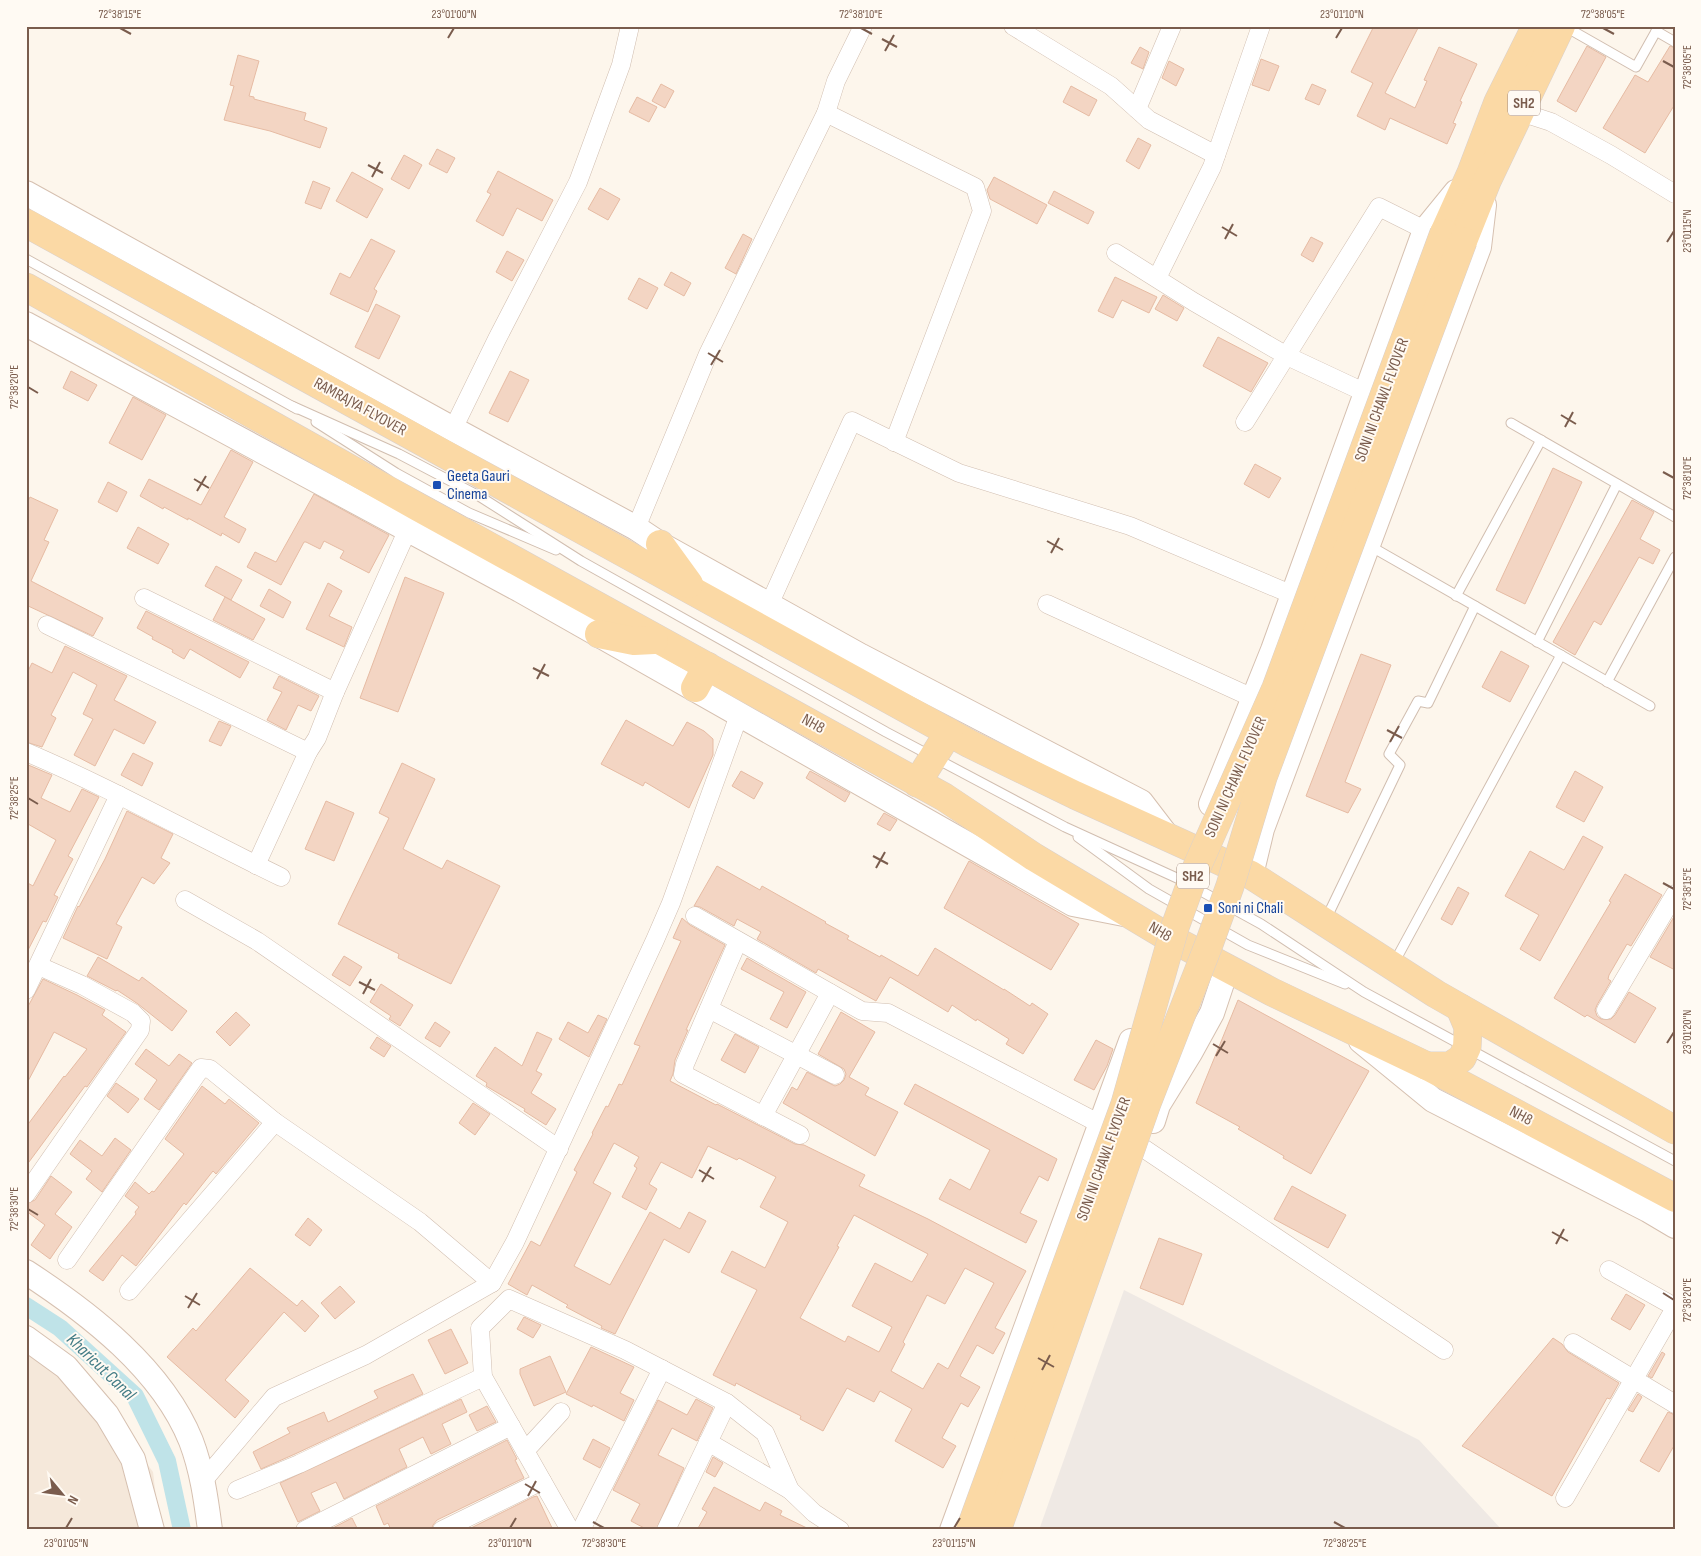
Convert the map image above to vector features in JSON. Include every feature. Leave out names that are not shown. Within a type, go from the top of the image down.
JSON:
[{"type":"main road","name":"SH2","points":[[1479,177],[1498,102],[1536,26]]},
{"type":"main road","name":"SH2","points":[[1479,177],[1520,112],[1563,26]]},
{"type":"main road","name":"SONI NI CHAWL FLYOVER","points":[[970,1530],[1125,1104],[1174,926],[1196,869],[1276,688],[1444,235],[1479,177]]},
{"type":"main road","name":"RAMRAJYA FLYOVER","points":[[26,223],[948,732],[1074,795],[1251,875],[1316,917]]},
{"type":"main road","name":"SONI NI CHAWL FLYOVER","points":[[997,1530],[1147,1103],[1230,886],[1263,777],[1444,235]]},
{"type":"main road","points":[[26,287],[418,507],[660,640]]},
{"type":"main road","points":[[660,544],[694,592]]},
{"type":"main road","points":[[599,634],[634,641],[660,640]]},
{"type":"main road","name":"NH8","points":[[660,640],[701,677],[918,782],[1162,934],[1427,1066],[1675,1198]]},
{"type":"main road","points":[[918,782],[948,732]]},
{"type":"main road","points":[[1316,917],[1460,1008],[1675,1130]]},
{"type":"main road","points":[[1427,1066],[1450,1066],[1462,1058],[1467,1047],[1468,1027],[1460,1008]]},
{"type":"street","points":[[453,429],[496,338],[578,182],[621,65],[630,26]]},
{"type":"street","points":[[636,528],[708,354],[826,113],[836,81],[863,26]]},
{"type":"street","points":[[1013,26],[1111,86],[1149,120],[1216,155]]},
{"type":"street","points":[[1137,109],[1172,26]]},
{"type":"street","points":[[1156,278],[1212,167],[1261,26]]},
{"type":"street","points":[[1520,112],[1551,122],[1612,155],[1675,194]]},
{"type":"street","points":[[826,113],[975,187],[982,211],[894,442]]},
{"type":"street","points":[[1251,875],[1262,829],[1479,247],[1479,177]]},
{"type":"street","points":[[26,193],[636,528],[660,544],[861,656],[1141,802],[1178,842],[1207,814],[1293,595],[1366,393],[1444,235],[1379,207],[1245,422]]},
{"type":"street","points":[[1116,253],[1287,356],[1366,393]]},
{"type":"street","points":[[26,324],[599,634],[701,677],[739,715],[1073,904],[1133,915]]},
{"type":"street","points":[[769,605],[852,421],[959,473],[1130,526],[1293,595]]},
{"type":"street","points":[[256,865],[308,752],[317,738],[335,692],[408,529]]},
{"type":"street","points":[[144,598],[335,692]]},
{"type":"street","points":[[1047,604],[1253,698]]},
{"type":"street","points":[[47,625],[308,752]]},
{"type":"street","points":[[203,1481],[274,1397],[366,1355],[492,1283],[516,1242],[667,913],[739,715]]},
{"type":"street","points":[[26,752],[281,877]]},
{"type":"street","points":[[26,990],[119,796]]},
{"type":"street","points":[[1606,1010],[1675,894]]},
{"type":"street","points":[[185,900],[257,941],[558,1149]]},
{"type":"street","points":[[695,916],[862,1011],[888,1013],[1100,1124]]},
{"type":"street","points":[[952,1530],[1133,1036],[1162,934]]},
{"type":"street","points":[[738,940],[685,1064],[684,1074],[800,1135]]},
{"type":"street","points":[[26,1194],[140,1030],[141,1021],[133,1013],[39,966]]},
{"type":"street","points":[[1012,1530],[1158,1105],[1212,1013],[1227,968]]},
{"type":"street","points":[[763,1116],[830,993]]},
{"type":"street","points":[[709,1009],[836,1075]]},
{"type":"street","points":[[1342,1025],[1433,1100],[1648,1210],[1675,1226]]},
{"type":"street","points":[[68,1260],[201,1068],[210,1069],[275,1122],[420,1222],[492,1283]]},
{"type":"street","points":[[129,1291],[275,1122]]},
{"type":"street","points":[[1144,1148],[1444,1350]]},
{"type":"street","points":[[1565,1498],[1675,1308],[1609,1270]]},
{"type":"street","points":[[26,1272],[56,1291],[117,1340],[163,1389],[190,1440],[203,1481],[210,1530]]},
{"type":"street","points":[[570,1530],[483,1377],[480,1328],[509,1299],[625,1350],[727,1403],[764,1433],[790,1490]]},
{"type":"street","points":[[26,1338],[66,1368],[107,1415],[133,1459],[152,1530]]},
{"type":"street","points":[[1573,1343],[1675,1404]]},
{"type":"street","points":[[580,1530],[662,1369]]},
{"type":"street","points":[[237,1490],[298,1464],[483,1377]]},
{"type":"street","points":[[666,1530],[727,1403]]},
{"type":"street","points":[[525,1451],[561,1412]]},
{"type":"street","points":[[305,1530],[511,1426]]},
{"type":"street","points":[[708,1442],[790,1490],[814,1513],[840,1530]]},
{"type":"street","points":[[442,1530],[542,1481]]},
{"type":"lane","points":[[1563,26],[1636,67],[1658,29],[1675,42]]},
{"type":"lane","points":[[26,259],[292,406],[396,473],[469,513],[581,561]]},
{"type":"lane","points":[[292,406],[399,454],[479,496],[581,561],[934,758],[1065,827],[1179,879],[1261,924],[1364,992],[1675,1161]]},
{"type":"lane","points":[[1510,423],[1675,517]]},
{"type":"lane","points":[[1456,596],[1541,440]]},
{"type":"lane","points":[[1537,642],[1617,484]]},
{"type":"lane","points":[[1367,545],[1650,706]]},
{"type":"lane","points":[[1607,682],[1675,557]]},
{"type":"lane","points":[[1316,917],[1400,766],[1389,754],[1418,701],[1428,703],[1475,606]]},
{"type":"lane","points":[[1392,966],[1561,655]]},
{"type":"lane","points":[[1065,827],[1149,889],[1248,945],[1364,992]]},
{"type":"shaded area","points":[[1124,1290],[1419,1440],[1502,1530],[1039,1530]]},
{"type":"shaded area","points":[[26,1331],[70,1359],[153,1472],[160,1530],[26,1530]]},
{"type":"building","points":[[1374,26],[1419,26],[1385,93],[1415,108],[1427,81],[1424,80],[1439,47],[1477,64],[1460,101],[1462,102],[1453,123],[1456,124],[1447,144],[1390,118],[1385,130],[1357,116],[1373,83],[1351,72]]},
{"type":"building","points":[[1587,46],[1606,57],[1576,112],[1557,101]]},
{"type":"building","points":[[1670,46],[1675,48],[1675,104],[1645,153],[1603,128],[1635,75],[1648,82]]},
{"type":"building","points":[[1140,47],[1149,52],[1143,69],[1131,63]]},
{"type":"building","points":[[238,55],[259,61],[249,96],[306,113],[304,120],[327,128],[320,148],[270,131],[224,120],[234,86],[230,85]]},
{"type":"building","points":[[1261,59],[1279,66],[1269,91],[1252,85]]},
{"type":"building","points":[[1169,61],[1184,69],[1176,86],[1162,78]]},
{"type":"building","points":[[661,84],[674,91],[665,108],[652,101]]},
{"type":"building","points":[[1312,84],[1326,90],[1319,105],[1305,99]]},
{"type":"building","points":[[1071,86],[1097,100],[1089,116],[1063,102]]},
{"type":"building","points":[[637,97],[657,107],[649,122],[629,112]]},
{"type":"building","points":[[1138,138],[1151,145],[1139,169],[1126,161]]},
{"type":"building","points":[[437,149],[455,158],[447,173],[429,164]]},
{"type":"building","points":[[404,155],[422,165],[409,189],[391,179]]},
{"type":"building","points":[[498,171],[553,200],[542,221],[517,208],[503,236],[476,221],[491,194],[487,192]]},
{"type":"building","points":[[352,172],[383,189],[367,218],[336,201]]},
{"type":"building","points":[[994,177],[1047,205],[1037,224],[990,199],[987,190]]},
{"type":"building","points":[[313,181],[330,188],[321,209],[305,203]]},
{"type":"building","points":[[600,188],[620,199],[608,220],[588,209]]},
{"type":"building","points":[[1054,191],[1094,212],[1088,224],[1048,203]]},
{"type":"building","points":[[743,234],[752,239],[736,274],[725,268]]},
{"type":"building","points":[[1311,237],[1323,243],[1313,262],[1301,255]]},
{"type":"building","points":[[371,239],[395,251],[374,289],[377,291],[368,312],[330,294],[340,273],[350,278]]},
{"type":"building","points":[[507,251],[524,260],[512,281],[496,272]]},
{"type":"building","points":[[671,272],[691,283],[684,296],[664,285]]},
{"type":"building","points":[[1115,277],[1157,297],[1149,313],[1122,300],[1113,318],[1098,311]]},
{"type":"building","points":[[639,278],[658,288],[647,309],[628,299]]},
{"type":"building","points":[[1163,295],[1184,308],[1177,321],[1155,309]]},
{"type":"building","points":[[376,304],[400,316],[379,359],[355,347]]},
{"type":"building","points":[[1218,337],[1268,363],[1251,392],[1203,366]]},
{"type":"building","points":[[71,371],[97,385],[88,401],[63,388]]},
{"type":"building","points":[[510,371],[529,380],[508,422],[489,413]]},
{"type":"building","points":[[133,397],[166,415],[142,460],[109,443]]},
{"type":"building","points":[[231,450],[253,462],[224,517],[246,529],[239,543],[222,533],[221,536],[164,507],[163,509],[140,496],[149,479],[201,505]]},
{"type":"building","points":[[1255,464],[1281,478],[1269,498],[1244,484]]},
{"type":"building","points":[[1553,468],[1582,482],[1525,604],[1496,590]]},
{"type":"building","points":[[108,482],[127,492],[117,512],[98,502]]},
{"type":"building","points":[[314,494],[389,535],[369,573],[340,558],[344,551],[324,541],[320,549],[304,542],[281,585],[247,567],[255,552],[276,562]]},
{"type":"building","points":[[30,497],[58,510],[44,540],[49,542],[31,581],[103,618],[93,636],[26,605],[26,505]]},
{"type":"building","points":[[1632,500],[1654,512],[1640,539],[1660,550],[1653,564],[1639,557],[1601,625],[1594,621],[1575,655],[1553,642]]},
{"type":"building","points":[[138,527],[169,544],[158,564],[127,548]]},
{"type":"building","points":[[216,566],[242,580],[231,600],[205,586]]},
{"type":"building","points":[[405,577],[444,593],[398,712],[360,698]]},
{"type":"building","points":[[328,583],[342,591],[329,616],[352,627],[344,647],[306,629]]},
{"type":"building","points":[[269,589],[291,602],[283,618],[260,606]]},
{"type":"building","points":[[225,597],[265,619],[253,640],[213,620]]},
{"type":"building","points":[[146,611],[249,662],[240,678],[190,649],[184,659],[172,652],[173,650],[152,639],[153,637],[137,628]]},
{"type":"building","points":[[65,646],[127,676],[114,700],[156,722],[144,744],[114,729],[95,766],[74,755],[93,719],[83,714],[97,685],[73,672],[51,715],[56,718],[42,747],[26,742],[26,675],[32,663],[52,673]]},
{"type":"building","points":[[1501,651],[1529,666],[1510,702],[1482,687]]},
{"type":"building","points":[[1361,654],[1391,665],[1345,782],[1361,789],[1348,813],[1306,796]]},
{"type":"building","points":[[279,676],[319,696],[311,711],[298,705],[286,730],[267,720],[282,692],[273,688]]},
{"type":"building","points":[[626,720],[673,746],[687,722],[704,731],[713,739],[713,755],[689,808],[645,782],[643,786],[601,764]]},
{"type":"building","points":[[219,721],[231,726],[221,746],[209,741]]},
{"type":"building","points":[[133,753],[153,763],[142,786],[121,775]]},
{"type":"building","points":[[402,763],[435,779],[403,849],[442,869],[447,860],[500,886],[451,984],[398,958],[399,954],[338,924],[389,818],[379,813]]},
{"type":"building","points":[[26,764],[52,775],[41,798],[70,812],[82,789],[99,797],[68,856],[73,859],[54,895],[58,897],[46,922],[43,921],[26,954],[26,882],[33,886],[56,840],[28,824],[26,827]]},
{"type":"building","points":[[741,771],[763,783],[754,799],[732,786]]},
{"type":"building","points":[[810,771],[850,793],[845,802],[806,778]]},
{"type":"building","points":[[1575,771],[1603,787],[1584,822],[1556,807]]},
{"type":"building","points":[[326,801],[354,813],[334,861],[305,849]]},
{"type":"building","points":[[127,811],[173,834],[161,858],[170,863],[154,884],[142,877],[116,924],[122,927],[107,959],[63,938],[78,906],[105,859]]},
{"type":"building","points":[[884,813],[897,820],[890,831],[877,824]]},
{"type":"building","points":[[1583,836],[1603,847],[1540,961],[1520,949],[1539,915],[1505,896],[1530,851],[1564,870]]},
{"type":"building","points":[[969,861],[1079,924],[1051,970],[944,908]]},
{"type":"building","points":[[717,866],[760,890],[762,886],[849,936],[847,939],[880,957],[881,955],[918,976],[935,948],[1030,1006],[1032,1003],[1048,1014],[1023,1054],[1006,1044],[1009,1039],[977,1019],[976,1021],[952,1005],[948,1012],[890,977],[876,1001],[818,969],[816,973],[757,939],[761,932],[737,919],[734,926],[700,907],[694,906]]},
{"type":"building","points":[[1625,874],[1662,895],[1631,946],[1627,944],[1609,975],[1608,979],[1611,981],[1595,1010],[1597,1016],[1601,1019],[1611,1019],[1629,992],[1656,1008],[1635,1043],[1587,1015],[1585,1017],[1554,998],[1611,902],[1609,901]]},
{"type":"building","points":[[1458,887],[1469,893],[1452,925],[1441,919]]},
{"type":"building","points":[[1675,915],[1675,970],[1650,957]]},
{"type":"building","points":[[682,918],[690,925],[725,945],[686,1030],[688,1030],[675,1060],[670,1081],[795,1144],[804,1145],[865,1175],[859,1186],[928,1219],[1026,1271],[995,1328],[1005,1333],[993,1354],[977,1345],[960,1376],[980,1387],[968,1407],[961,1403],[942,1438],[956,1446],[943,1468],[895,1441],[912,1409],[880,1391],[874,1402],[847,1388],[823,1431],[800,1419],[801,1416],[736,1383],[735,1386],[713,1375],[757,1290],[721,1272],[732,1251],[765,1268],[788,1222],[760,1207],[776,1177],[739,1158],[737,1160],[708,1146],[692,1178],[661,1162],[649,1184],[657,1189],[646,1210],[622,1197],[637,1168],[634,1166],[639,1157],[614,1143],[593,1183],[611,1193],[574,1266],[610,1285],[650,1212],[680,1229],[689,1212],[706,1221],[689,1253],[664,1239],[615,1334],[601,1328],[602,1326],[566,1307],[568,1305],[532,1285],[527,1295],[508,1284],[531,1241],[540,1246],[577,1172],[574,1170],[592,1133],[619,1084],[622,1085],[640,1046],[634,1044],[681,941],[673,938]],"holes":[[[854,1215],[928,1254],[912,1282],[875,1263],[852,1306],[892,1327],[879,1352],[848,1336],[845,1342],[800,1318],[839,1247],[837,1246]],[[965,1268],[994,1283],[948,1369],[938,1363],[923,1389],[891,1371],[905,1344],[903,1342],[927,1295],[945,1304]]]},
{"type":"building","points":[[344,956],[362,967],[350,986],[332,975]]},
{"type":"building","points":[[98,957],[139,981],[142,977],[187,1011],[172,1031],[117,990],[87,976]]},
{"type":"building","points":[[747,958],[806,992],[787,1028],[770,1019],[784,992],[741,969]]},
{"type":"building","points":[[43,979],[105,1010],[102,1015],[126,1032],[87,1087],[85,1086],[26,1166],[26,1127],[87,1049],[54,1032],[26,1085],[26,1010]]},
{"type":"building","points":[[381,984],[413,1005],[400,1026],[389,1019],[391,1016],[370,1002]]},
{"type":"building","points":[[1238,1000],[1369,1071],[1311,1174],[1238,1129],[1240,1127],[1196,1103]]},
{"type":"building","points":[[236,1012],[250,1025],[230,1046],[216,1032]]},
{"type":"building","points":[[841,1012],[875,1032],[849,1077],[869,1088],[865,1095],[898,1112],[875,1156],[783,1103],[792,1087],[797,1090],[807,1072],[835,1086],[844,1080],[846,1074],[844,1069],[818,1054]]},
{"type":"building","points":[[598,1015],[607,1019],[589,1057],[559,1039],[568,1022],[588,1033]]},
{"type":"building","points":[[435,1022],[450,1032],[440,1047],[425,1038]]},
{"type":"building","points":[[537,1032],[552,1039],[536,1071],[542,1074],[531,1093],[556,1109],[546,1125],[524,1111],[525,1109],[486,1086],[487,1083],[476,1076],[495,1047],[522,1066]]},
{"type":"building","points":[[735,1034],[759,1047],[745,1073],[721,1060]]},
{"type":"building","points":[[377,1037],[391,1046],[384,1057],[370,1048]]},
{"type":"building","points":[[1096,1040],[1113,1049],[1107,1066],[1094,1090],[1074,1080]]},
{"type":"building","points":[[146,1049],[169,1066],[179,1054],[192,1063],[159,1110],[144,1099],[157,1080],[135,1064]]},
{"type":"building","points":[[116,1083],[139,1099],[128,1113],[107,1096]]},
{"type":"building","points":[[915,1084],[1057,1159],[1048,1181],[1039,1176],[1020,1213],[1037,1221],[1026,1243],[939,1199],[950,1179],[970,1190],[990,1150],[904,1104]]},
{"type":"building","points":[[202,1086],[225,1104],[229,1099],[259,1123],[216,1174],[213,1171],[186,1205],[184,1203],[136,1266],[122,1255],[103,1281],[89,1271],[136,1214],[135,1212],[139,1207],[125,1196],[135,1182],[149,1194],[152,1191],[154,1192],[184,1154],[165,1139]]},
{"type":"building","points":[[473,1103],[490,1114],[475,1135],[459,1123]]},
{"type":"building","points":[[115,1138],[131,1150],[102,1192],[86,1179],[92,1171],[70,1154],[80,1140],[102,1156]]},
{"type":"building","points":[[51,1176],[72,1192],[55,1214],[72,1227],[50,1259],[31,1245],[45,1225],[26,1211],[26,1204],[35,1200]]},
{"type":"building","points":[[1292,1186],[1346,1215],[1328,1248],[1274,1219]]},
{"type":"building","points":[[308,1218],[322,1230],[310,1246],[295,1235]]},
{"type":"building","points":[[1159,1238],[1202,1254],[1183,1305],[1140,1288]]},
{"type":"building","points":[[250,1268],[297,1306],[302,1300],[319,1316],[305,1332],[284,1312],[225,1380],[249,1401],[235,1418],[167,1357],[193,1328],[196,1331]]},
{"type":"building","points":[[340,1286],[355,1302],[335,1319],[321,1303]]},
{"type":"building","points":[[1626,1294],[1645,1305],[1630,1330],[1611,1319]]},
{"type":"building","points":[[524,1317],[541,1325],[533,1338],[517,1329]]},
{"type":"building","points":[[451,1329],[468,1363],[445,1374],[428,1340]]},
{"type":"building","points":[[1553,1338],[1562,1344],[1568,1352],[1619,1383],[1610,1399],[1607,1398],[1552,1496],[1462,1446]]},
{"type":"building","points":[[591,1347],[634,1367],[620,1393],[634,1400],[624,1421],[566,1394]]},
{"type":"building","points":[[1662,1352],[1665,1354],[1652,1378],[1648,1376]]},
{"type":"building","points":[[550,1356],[566,1392],[534,1406],[520,1374],[520,1369]]},
{"type":"building","points":[[413,1374],[423,1394],[261,1469],[253,1452],[290,1433],[287,1428],[324,1412],[328,1422],[378,1398],[374,1391]]},
{"type":"building","points":[[1638,1394],[1642,1397],[1633,1412],[1628,1410]]},
{"type":"building","points":[[461,1399],[467,1412],[442,1424],[451,1444],[431,1454],[423,1437],[399,1449],[407,1467],[344,1499],[336,1482],[311,1493],[320,1511],[298,1522],[280,1483]]},
{"type":"building","points":[[696,1399],[713,1408],[697,1441],[672,1428],[658,1455],[684,1468],[656,1530],[648,1530],[631,1521],[640,1504],[613,1490],[658,1400],[687,1415]]},
{"type":"building","points":[[487,1406],[496,1422],[477,1431],[469,1415]]},
{"type":"building","points":[[1668,1412],[1675,1415],[1675,1444],[1659,1472],[1640,1461]]},
{"type":"building","points":[[593,1439],[610,1448],[600,1468],[583,1459]]},
{"type":"building","points":[[507,1440],[524,1478],[437,1520],[431,1530],[391,1530],[388,1523],[384,1525],[376,1506]]},
{"type":"building","points":[[713,1457],[723,1463],[715,1477],[706,1472]]},
{"type":"building","points":[[714,1487],[760,1511],[765,1502],[782,1511],[780,1515],[811,1530],[697,1530],[707,1512],[702,1509]]},
{"type":"building","points":[[537,1496],[553,1530],[467,1530],[533,1497]]},
{"type":"building","points":[[352,1518],[358,1530],[329,1530]]},
{"type":"waterway","name":"Kharicut Canal","points":[[26,1306],[60,1328],[135,1396],[167,1461],[182,1530]]},
{"type":"place","name":"Geeta Gauri Cinema","points":[[437,485]]},
{"type":"place","name":"Soni ni Chali","points":[[1208,908]]}]
